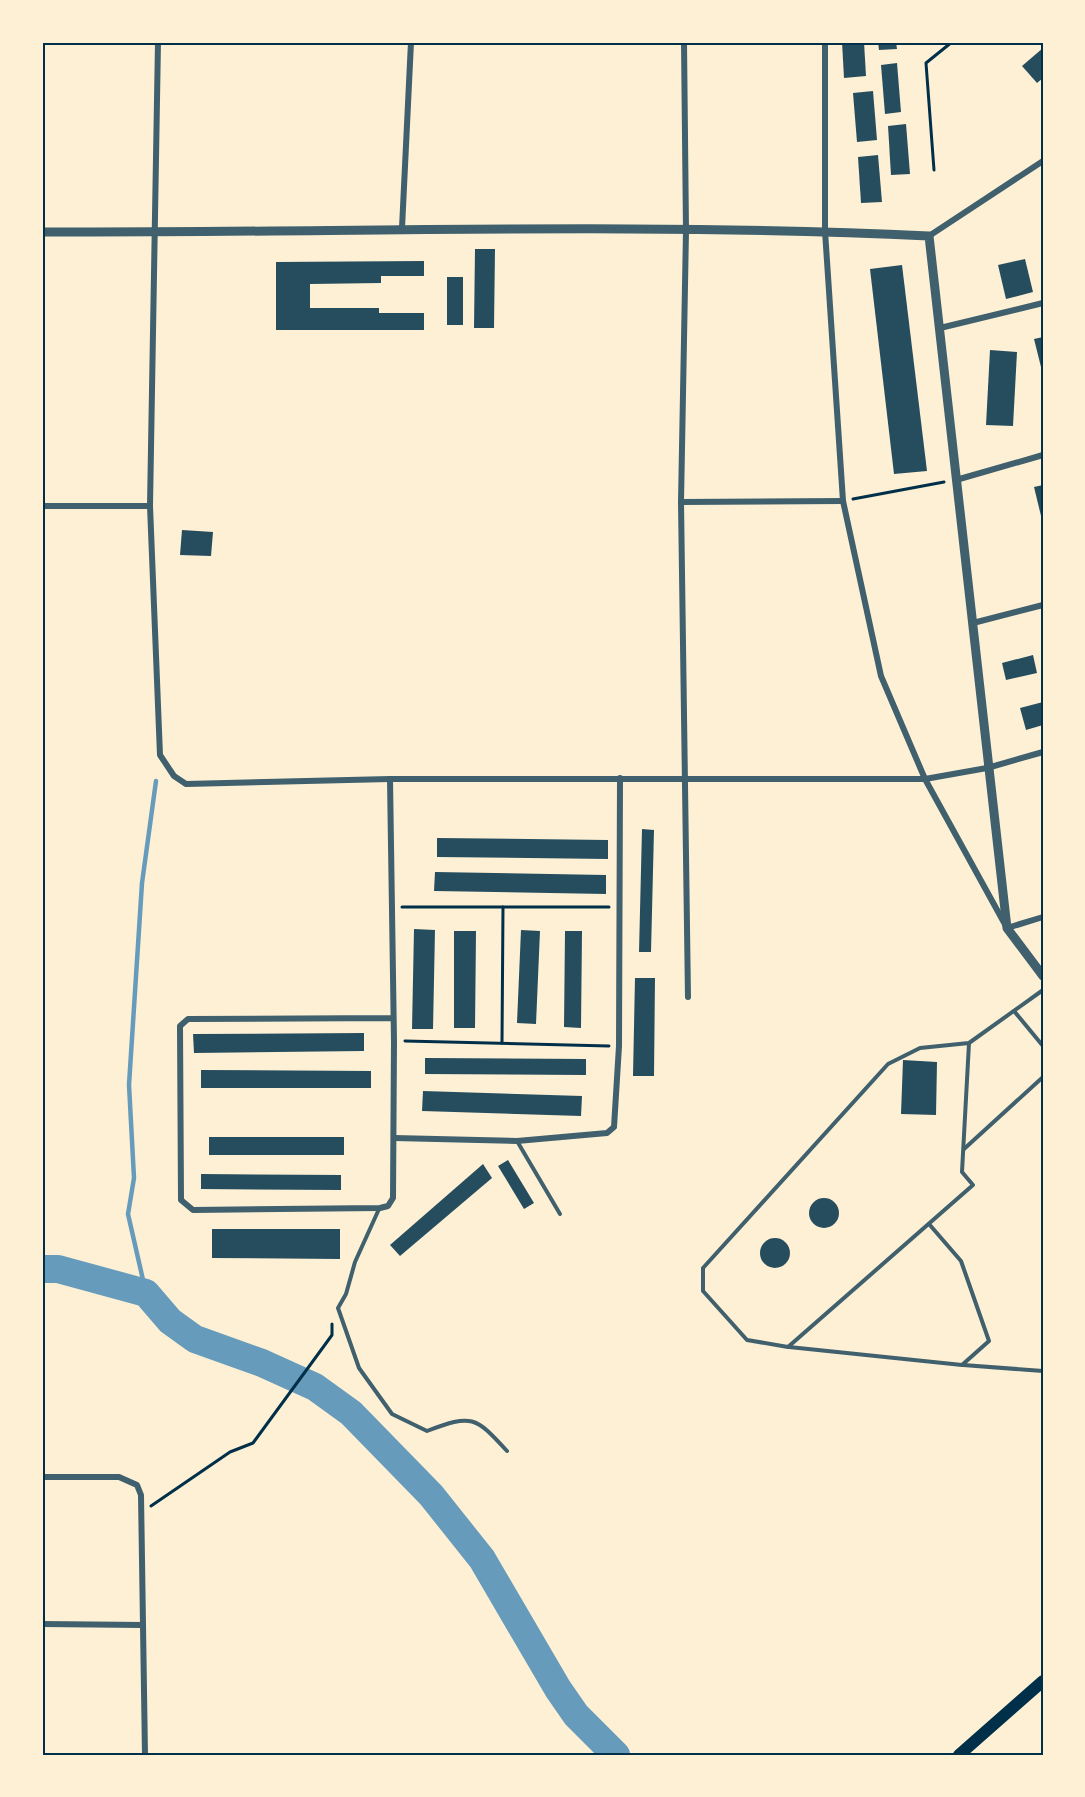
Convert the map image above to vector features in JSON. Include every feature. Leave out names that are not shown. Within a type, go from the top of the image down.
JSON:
[{"type":"main road","points":[[959,1755],[1043,1681]]},
{"type":"street","points":[[158,42],[150,506],[160,755],[174,776],[186,784],[390,779],[925,779],[987,768],[1043,752]]},
{"type":"street","points":[[402,228],[411,42]]},
{"type":"street","points":[[684,42],[686,231],[681,502],[688,997]]},
{"type":"street","points":[[825,42],[825,231],[843,501],[881,676],[925,779],[1007,928],[1043,976]]},
{"type":"street","points":[[42,232],[402,228],[825,231],[929,236],[1043,161]]},
{"type":"street","points":[[929,236],[987,768],[1007,928]]},
{"type":"street","points":[[940,328],[1043,303]]},
{"type":"street","points":[[956,480],[1043,455]]},
{"type":"street","points":[[681,502],[843,501]]},
{"type":"street","points":[[42,506],[150,506]]},
{"type":"street","points":[[973,623],[1043,605]]},
{"type":"street","points":[[394,1138],[517,1141],[607,1132],[614,1127],[619,1046],[620,778]]},
{"type":"street","points":[[390,779],[394,1041],[393,1198],[388,1206],[380,1208],[193,1210],[186,1206],[181,1200],[180,1026],[183,1022],[189,1019],[393,1018]]},
{"type":"street","points":[[1007,928],[1043,917]]},
{"type":"street","points":[[42,1477],[119,1477],[130,1479],[137,1485],[141,1495],[145,1755]]},
{"type":"street","points":[[42,1624],[143,1624]]},
{"type":"lane","points":[[1043,990],[969,1043],[920,1048],[888,1064],[703,1268],[703,1292],[747,1340],[788,1347],[1043,1371]]},
{"type":"lane","points":[[1014,1011],[1043,1046]]},
{"type":"lane","points":[[788,1347],[974,1185],[962,1172],[969,1043]]},
{"type":"lane","points":[[963,1150],[1043,1077]]},
{"type":"lane","points":[[517,1141],[560,1214]]},
{"type":"lane","points":[[380,1208],[355,1262],[346,1294],[338,1308],[359,1368],[392,1414],[427,1431],[458,1420],[483,1424],[507,1451]]},
{"type":"lane","points":[[929,1224],[962,1262],[989,1341],[962,1365]]},
{"type":"path","points":[[934,170],[926,63],[952,42]]},
{"type":"path","points":[[843,501],[956,480]]},
{"type":"path","points":[[502,1043],[503,907]]},
{"type":"path","points":[[391,908],[620,907]]},
{"type":"path","points":[[394,1041],[619,1046]]},
{"type":"path","points":[[143,1509],[217,1463],[230,1452],[253,1443],[332,1335],[332,1320],[338,1308]]},
{"type":"building","points":[[842,42],[864,42],[866,76],[844,78]]},
{"type":"building","points":[[878,42],[896,42],[897,49],[879,50]]},
{"type":"building","points":[[1043,48],[1043,78],[1037,83],[1022,66]]},
{"type":"building","points":[[897,63],[901,112],[885,114],[881,65]]},
{"type":"building","points":[[873,91],[877,140],[857,142],[853,93]]},
{"type":"building","points":[[906,124],[910,174],[891,175],[888,126]]},
{"type":"building","points":[[878,155],[882,202],[861,203],[858,157]]},
{"type":"building","points":[[475,249],[495,249],[494,328],[474,328]]},
{"type":"building","points":[[1025,259],[1033,292],[1006,299],[998,265]]},
{"type":"building","points":[[424,261],[424,276],[381,276],[381,283],[310,284],[310,308],[379,308],[379,313],[424,313],[424,330],[276,330],[276,262]]},
{"type":"building","points":[[902,265],[927,471],[894,474],[870,269]]},
{"type":"building","points":[[447,277],[463,277],[463,325],[447,325]]},
{"type":"building","points":[[1043,337],[1043,371],[1042,371],[1034,339]]},
{"type":"building","points":[[990,350],[1017,352],[1013,426],[986,425]]},
{"type":"building","points":[[1043,485],[1043,520],[1042,520],[1034,487]]},
{"type":"building","points":[[182,530],[213,532],[211,556],[180,555]]},
{"type":"building","points":[[1033,655],[1037,673],[1006,680],[1002,663]]},
{"type":"building","points":[[1043,702],[1043,725],[1026,730],[1020,708]]},
{"type":"building","points":[[642,829],[654,830],[651,952],[639,952]]},
{"type":"building","points":[[437,838],[608,840],[608,859],[437,857]]},
{"type":"building","points":[[435,872],[606,875],[606,894],[434,891]]},
{"type":"building","points":[[414,929],[435,930],[433,1029],[412,1029]]},
{"type":"building","points":[[521,930],[540,931],[536,1024],[517,1023]]},
{"type":"building","points":[[454,931],[476,931],[475,1028],[454,1028]]},
{"type":"building","points":[[565,931],[582,931],[581,1028],[564,1027]]},
{"type":"building","points":[[635,978],[655,978],[654,1076],[633,1076]]},
{"type":"building","points":[[364,1033],[364,1051],[194,1053],[193,1034]]},
{"type":"building","points":[[425,1058],[586,1059],[586,1075],[425,1074]]},
{"type":"building","points":[[903,1060],[937,1062],[936,1115],[901,1114]]},
{"type":"building","points":[[201,1070],[371,1071],[371,1088],[201,1088]]},
{"type":"building","points":[[423,1091],[582,1096],[581,1116],[422,1111]]},
{"type":"building","points":[[209,1137],[344,1137],[344,1155],[209,1155]]},
{"type":"building","points":[[508,1160],[534,1203],[524,1209],[498,1166]]},
{"type":"building","points":[[483,1164],[492,1178],[400,1256],[390,1245]]},
{"type":"building","points":[[201,1174],[341,1175],[341,1190],[201,1189]]},
{"type":"building","points":[[824,1198],[835,1202],[839,1213],[835,1224],[824,1228],[813,1224],[809,1213],[813,1202]]},
{"type":"building","points":[[212,1229],[340,1229],[340,1259],[212,1258]]},
{"type":"building","points":[[775,1238],[786,1242],[790,1253],[786,1264],[775,1268],[764,1264],[760,1253],[764,1242]]},
{"type":"waterway","points":[[146,1293],[128,1214],[134,1178],[129,1085],[142,883],[156,781]]},
{"type":"waterway","points":[[42,1269],[58,1269],[146,1293],[170,1321],[195,1339],[262,1363],[315,1387],[351,1413],[431,1495],[482,1559],[558,1689],[576,1715],[616,1755]]}]
